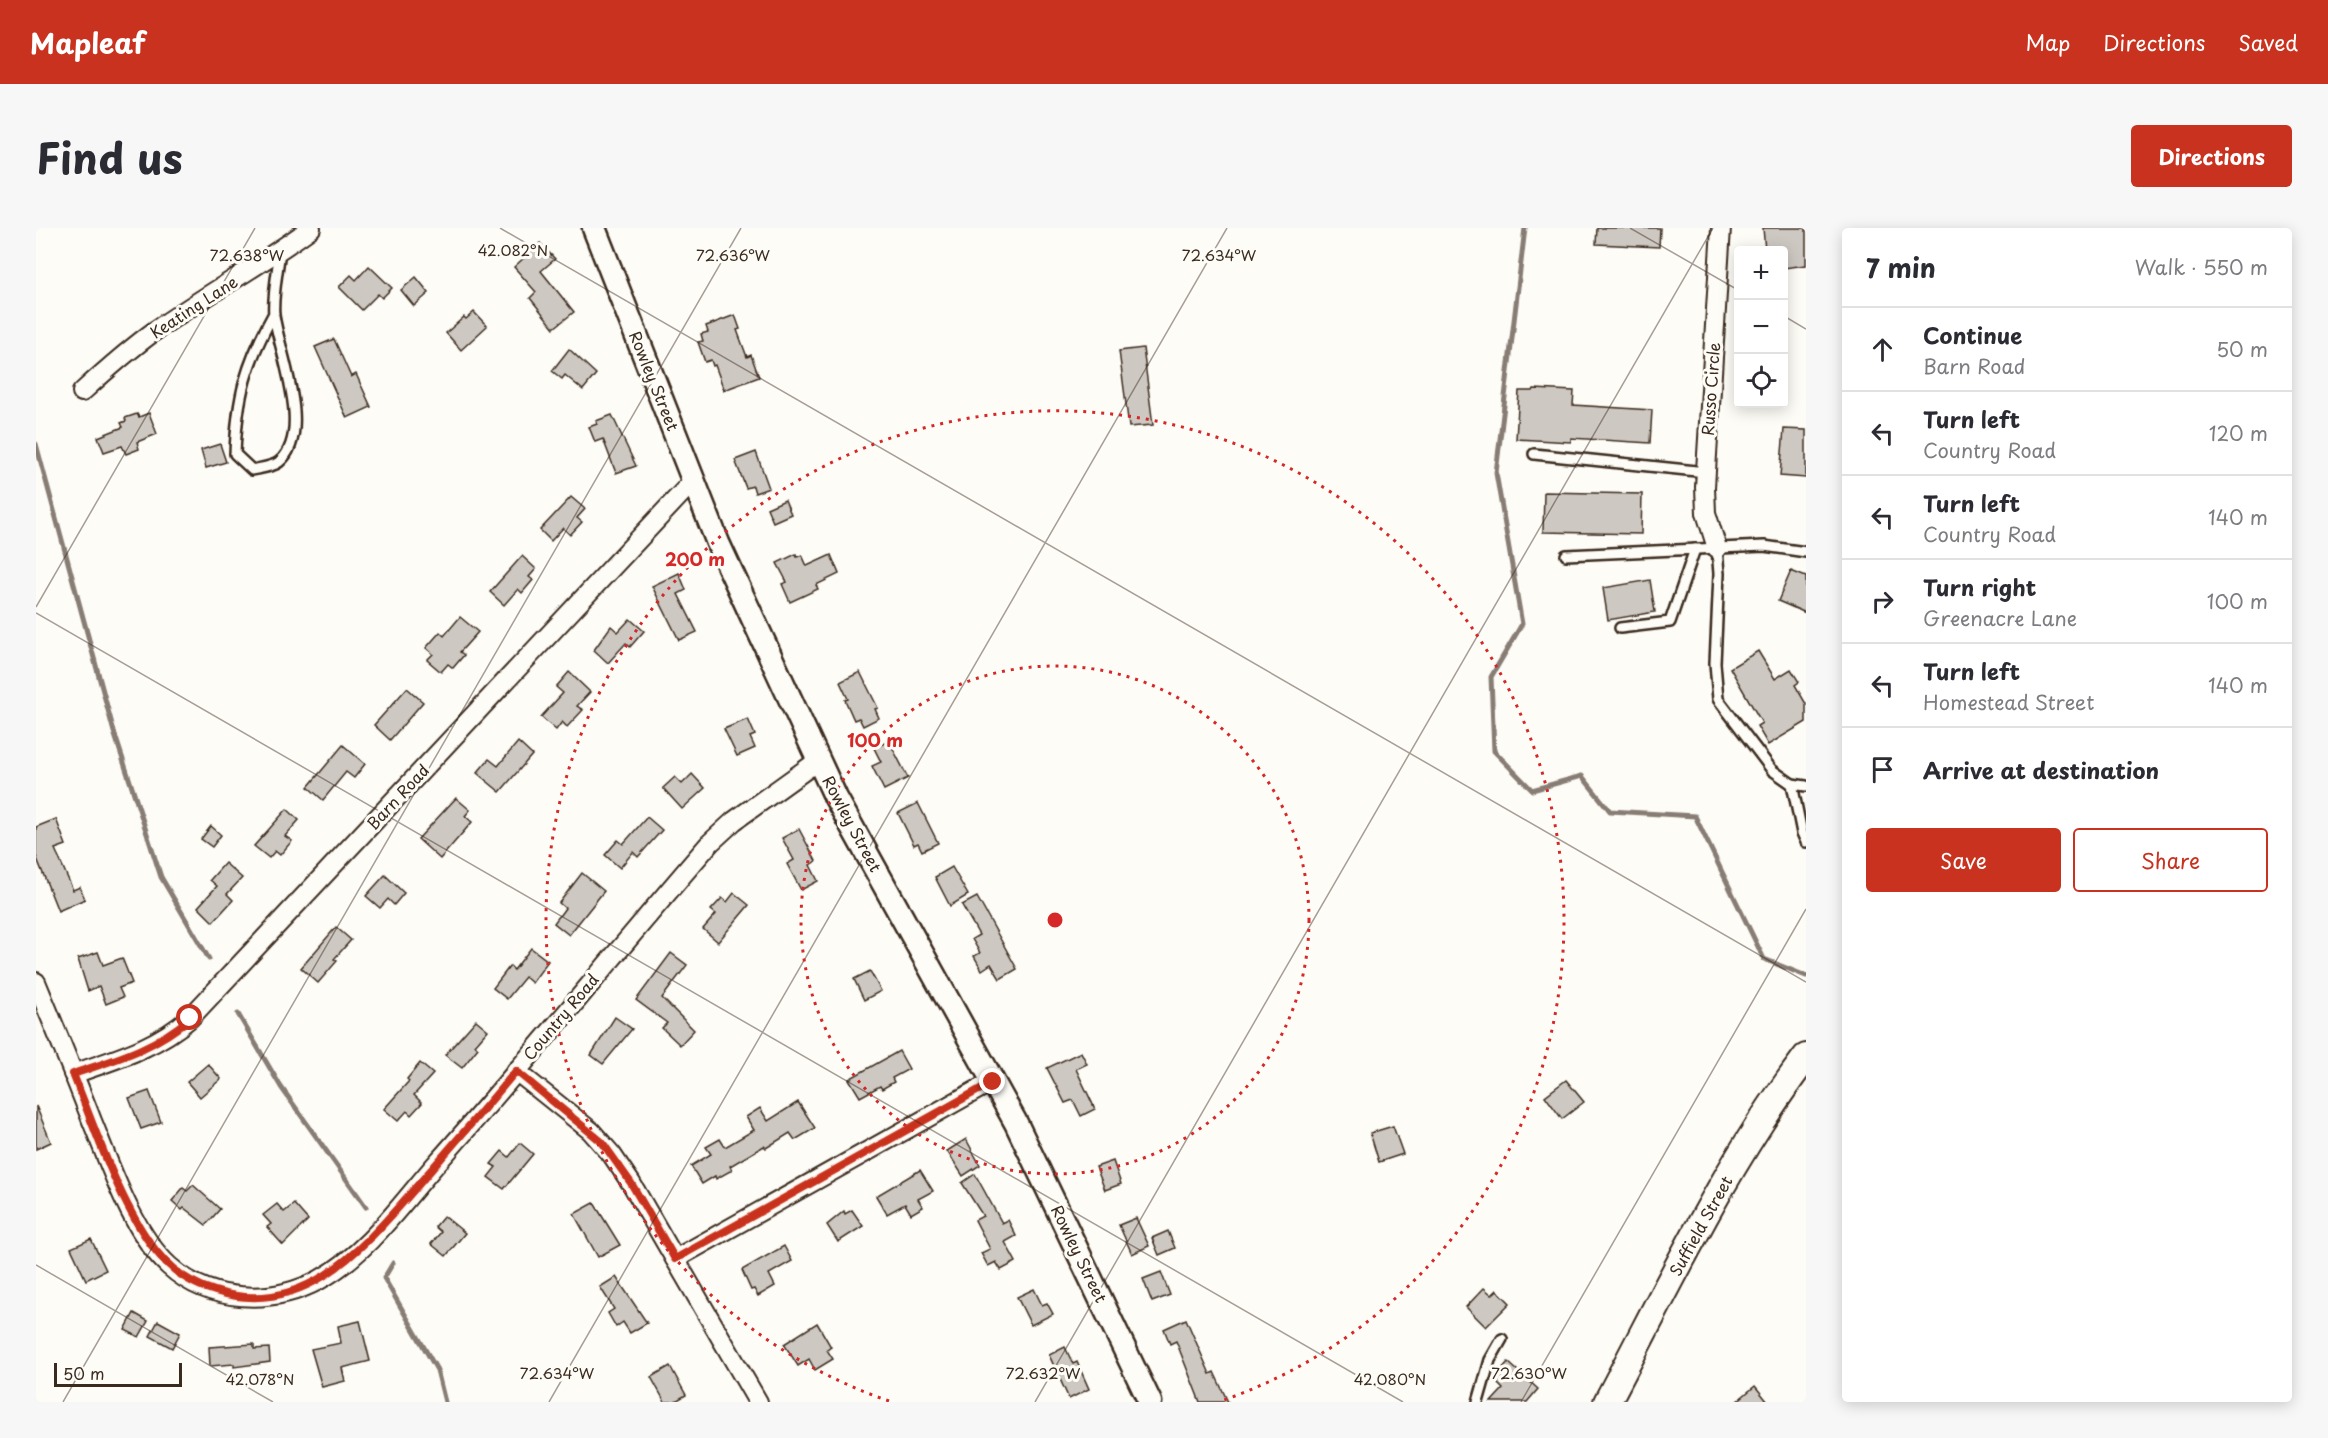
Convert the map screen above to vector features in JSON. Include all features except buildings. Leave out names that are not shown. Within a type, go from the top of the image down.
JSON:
[{"type":"main road","name":"Suffield Street","points":[[1607,1402],[1730,1171],[1763,1117],[1806,1057]]},
{"type":"street","name":"Keating Lane","points":[[82,392],[157,329],[280,250],[310,228]]},
{"type":"street","name":"Rowley Street","points":[[594,228],[718,543],[836,798],[1016,1123],[1150,1402]]},
{"type":"street","name":"Russo Circle","points":[[1717,548],[1706,513],[1706,472],[1721,228]]},
{"type":"street","name":"Barn Road","points":[[73,1074],[154,1044],[174,1032],[190,1018],[694,480]]},
{"type":"street","name":"Country Road","points":[[36,982],[110,1164],[132,1212],[154,1250],[178,1273],[199,1286],[223,1294],[248,1298],[271,1296],[300,1288],[326,1276],[372,1237],[710,843],[734,821],[819,760]]},
{"type":"street","points":[[516,1071],[602,1142],[631,1183],[758,1402]]},
{"type":"street","points":[[675,1259],[993,1082]]},
{"type":"lane","points":[[274,313],[244,377],[236,421],[235,454],[252,470],[278,463],[291,445],[295,422],[274,313],[280,250]]},
{"type":"lane","points":[[1534,454],[1706,472]]},
{"type":"lane","points":[[1566,555],[1764,546],[1806,552]]},
{"type":"lane","points":[[1717,548],[1719,574],[1715,663],[1718,699],[1772,770],[1792,784],[1806,786]]},
{"type":"lane","points":[[1620,628],[1670,622],[1695,549]]},
{"type":"lane","points":[[1792,784],[1806,842]]},
{"type":"lane","points":[[1478,1402],[1491,1360],[1502,1339]]},
{"type":"waterway","points":[[1525,228],[1496,473],[1522,624],[1491,677],[1494,751],[1532,790],[1582,776],[1610,811],[1695,816],[1764,959],[1806,976]]},
{"type":"waterway","points":[[36,444],[114,732],[161,877],[209,959]]},
{"type":"waterway","points":[[238,1014],[281,1087],[366,1207]]},
{"type":"waterway","points":[[393,1263],[384,1278],[437,1370],[445,1402]]},
{"type":"route","points":[[190,1018],[174,1032],[154,1044],[73,1074],[132,1212],[154,1250],[178,1273],[199,1286],[223,1294],[248,1298],[271,1296],[317,1281],[353,1255],[372,1237],[453,1146],[516,1071],[602,1142],[631,1183],[675,1259],[993,1082]]}]
